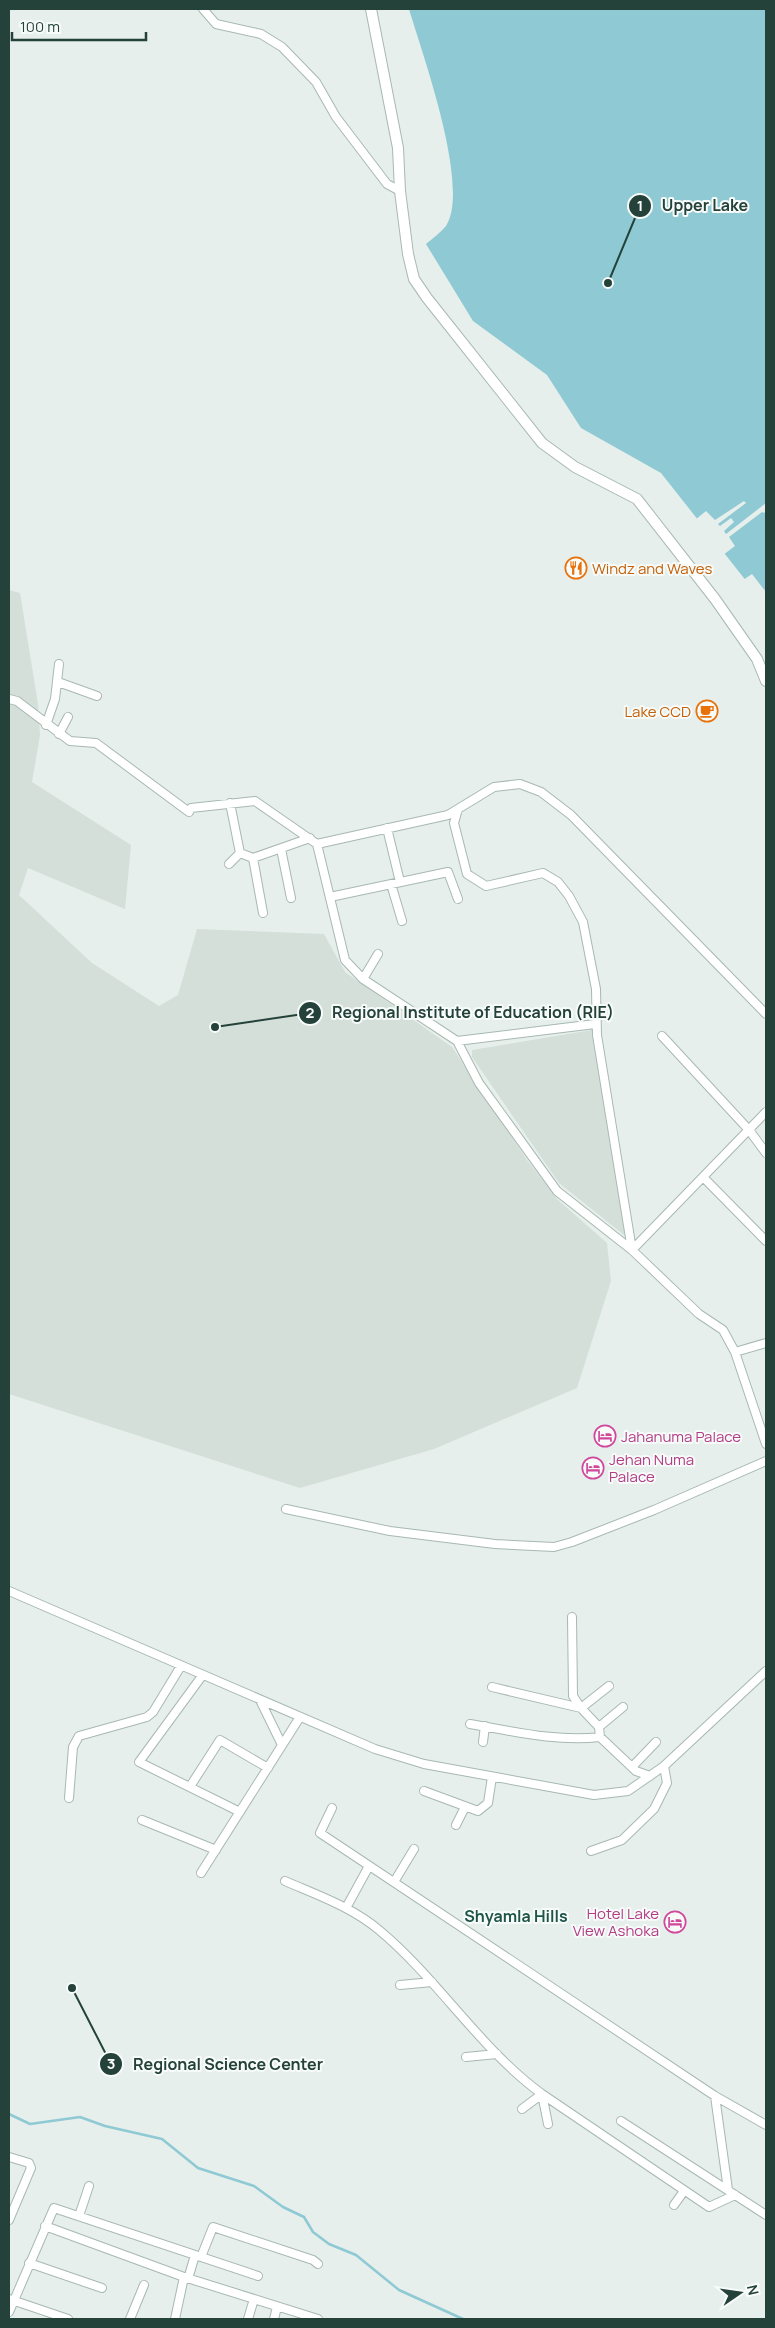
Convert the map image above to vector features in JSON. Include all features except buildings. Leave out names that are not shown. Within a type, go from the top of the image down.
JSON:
[{"type":"street","points":[[203,9],[216,24],[261,34],[282,47],[316,82],[336,117],[387,184],[400,191]]},
{"type":"street","points":[[371,9],[398,148],[400,191],[414,278],[427,298],[542,443],[574,467],[637,499],[720,607],[757,659],[766,681]]},
{"type":"street","points":[[46,725],[55,699],[59,664]]},
{"type":"street","points":[[58,682],[97,696]]},
{"type":"street","points":[[9,699],[17,701],[46,725],[70,741],[96,743],[189,812],[191,808],[255,801],[317,844],[345,960],[363,979],[458,1041],[480,1083],[557,1191],[632,1250],[700,1314],[722,1330],[735,1352],[766,1444]]},
{"type":"street","points":[[59,734],[68,717]]},
{"type":"street","points":[[317,844],[448,815],[494,787],[520,784],[541,792],[571,815],[766,1014]]},
{"type":"street","points":[[230,803],[240,853]]},
{"type":"street","points":[[458,809],[454,823],[467,874],[486,886],[543,873],[558,882],[569,896],[583,922],[596,988],[595,1024],[632,1250]]},
{"type":"street","points":[[387,828],[400,882]]},
{"type":"street","points":[[240,853],[253,858],[310,838]]},
{"type":"street","points":[[282,848],[291,898]]},
{"type":"street","points":[[229,864],[240,853]]},
{"type":"street","points":[[253,858],[263,913]]},
{"type":"street","points":[[330,897],[448,872],[458,899]]},
{"type":"street","points":[[391,884],[402,921]]},
{"type":"street","points":[[363,979],[378,954]]},
{"type":"street","points":[[458,1041],[595,1024]]},
{"type":"street","points":[[662,1036],[749,1130],[766,1153]]},
{"type":"street","points":[[632,1250],[766,1112]]},
{"type":"street","points":[[703,1177],[766,1241]]},
{"type":"street","points":[[735,1352],[766,1343]]},
{"type":"street","points":[[286,1509],[390,1531],[495,1544],[554,1547],[572,1542],[654,1510],[766,1461]]},
{"type":"street","points":[[9,1591],[375,1750],[424,1764],[492,1778],[594,1795],[628,1792],[664,1766],[766,1671]]},
{"type":"street","points":[[572,1617],[573,1696],[599,1728],[600,1737],[632,1767],[650,1776]]},
{"type":"street","points":[[69,1798],[73,1747],[79,1736],[147,1717],[153,1712],[181,1666]]},
{"type":"street","points":[[202,1676],[139,1762],[191,1785],[240,1812]]},
{"type":"street","points":[[581,1708],[609,1686]]},
{"type":"street","points":[[492,1687],[581,1708]]},
{"type":"street","points":[[260,1700],[282,1745]]},
{"type":"street","points":[[599,1728],[623,1707]]},
{"type":"street","points":[[201,1873],[300,1717]]},
{"type":"street","points":[[470,1724],[579,1740],[600,1737]]},
{"type":"street","points":[[483,1742],[485,1726]]},
{"type":"street","points":[[191,1785],[220,1740],[268,1768]]},
{"type":"street","points":[[632,1767],[656,1742]]},
{"type":"street","points":[[591,1851],[622,1840],[654,1809],[667,1783],[664,1766]]},
{"type":"street","points":[[424,1791],[478,1811],[488,1803],[492,1778]]},
{"type":"street","points":[[456,1825],[465,1807]]},
{"type":"street","points":[[332,1808],[320,1832],[715,2096],[766,2125]]},
{"type":"street","points":[[142,1820],[216,1850]]},
{"type":"street","points":[[394,1882],[414,1849]]},
{"type":"street","points":[[346,1908],[369,1866]]},
{"type":"street","points":[[285,1881],[346,1908],[378,1929],[432,1982],[518,2077],[542,2094],[709,2207],[731,2192]]},
{"type":"street","points":[[400,1986],[432,1982]]},
{"type":"street","points":[[466,2057],[497,2054]]},
{"type":"street","points":[[522,2109],[542,2094]]},
{"type":"street","points":[[542,2094],[548,2124]]},
{"type":"street","points":[[715,2096],[731,2192]]},
{"type":"street","points":[[621,2121],[766,2215]]},
{"type":"street","points":[[9,2157],[29,2163],[31,2168],[9,2220]]},
{"type":"street","points":[[79,2216],[89,2186]]},
{"type":"street","points":[[674,2205],[684,2191]]},
{"type":"street","points":[[9,2312],[11,2300],[54,2208],[258,2276]]},
{"type":"street","points":[[45,2226],[186,2278],[318,2319]]},
{"type":"street","points":[[175,2319],[186,2278],[213,2227],[313,2260],[318,2264]]},
{"type":"street","points":[[29,2263],[102,2288]]},
{"type":"street","points":[[130,2319],[144,2285]]},
{"type":"street","points":[[248,2319],[254,2299]]},
{"type":"street","points":[[11,2300],[68,2319]]},
{"type":"street","points":[[274,2319],[277,2307]]},
{"type":"shaded area","points":[[9,590],[20,593],[38,704],[40,735],[32,782],[131,845],[125,909],[28,868],[19,895],[92,963],[159,1006],[178,995],[197,929],[324,934],[345,972],[452,1047],[527,1160],[558,1200],[607,1243],[611,1281],[577,1388],[434,1449],[300,1488],[9,1394]]},
{"type":"shaded area","points":[[592,1030],[626,1230],[624,1235],[559,1183],[472,1057],[472,1050]]},
{"type":"water","points":[[409,9],[766,9],[766,606],[661,473],[581,428],[547,375],[473,321],[426,244],[446,226],[452,207],[453,182],[442,119]]},
{"type":"pier","points":[[744,501],[746,503],[718,524],[720,526],[731,518],[734,522],[724,531],[726,534],[766,503],[766,511],[729,537],[735,546],[723,555],[695,520],[706,511],[715,520]]},
{"type":"pier","points":[[752,574],[766,592],[766,608],[743,580]]},
{"type":"waterway","points":[[9,2114],[30,2124],[80,2117],[105,2126],[162,2139],[198,2168],[254,2186],[283,2207],[304,2217],[313,2232],[329,2244],[356,2255],[399,2290],[463,2319]]},
{"type":"place","name":"Upper Lake","points":[[608,283]]},
{"type":"place","name":"Windz and Waves","points":[[576,568]]},
{"type":"place","name":"Lake CCD","points":[[707,711]]},
{"type":"place","name":"Regional Institute of Education (RIE)","points":[[215,1027]]},
{"type":"place","name":"Jahanuma Palace","points":[[605,1436]]},
{"type":"place","name":"Jehan Numa Palace","points":[[593,1468]]},
{"type":"place","name":"Hotel Lake View Ashoka","points":[[675,1922]]},
{"type":"place","name":"Regional Science Center","points":[[72,1988]]},
{"type":"district","name":"Shyamla Hills","points":[[516,1916]]}]
